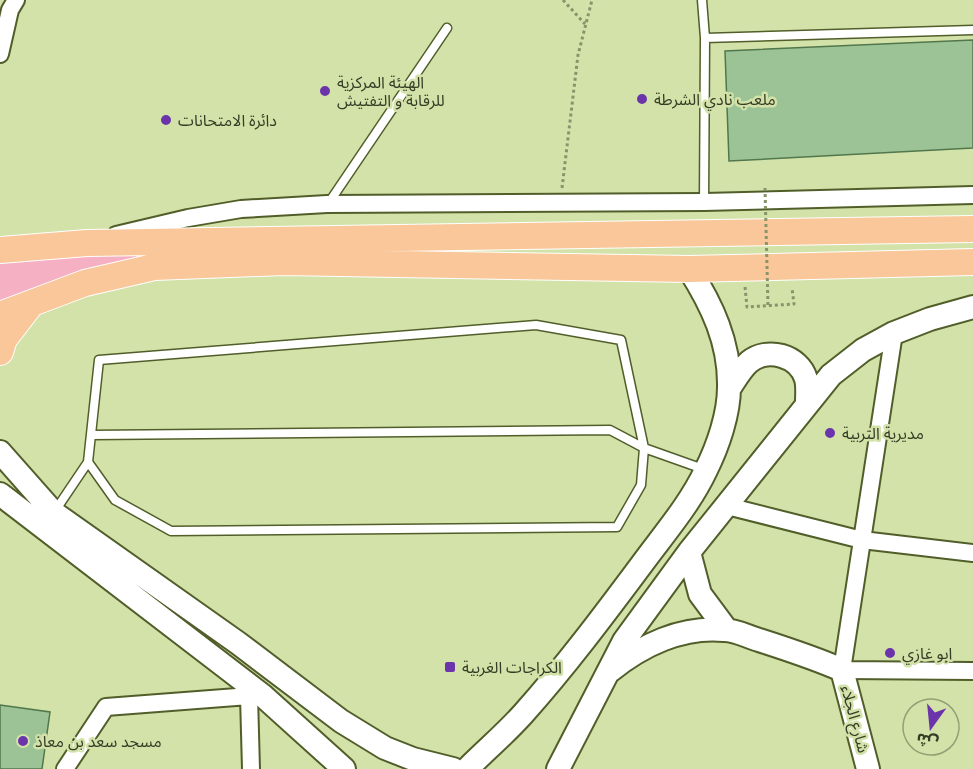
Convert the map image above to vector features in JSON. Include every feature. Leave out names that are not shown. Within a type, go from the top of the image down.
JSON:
[{"type":"main road","points":[[0,250],[87,243],[973,229]]},
{"type":"main road","points":[[0,315],[85,283],[154,267],[283,262],[689,269],[973,262]]},
{"type":"main road","points":[[468,768],[523,714],[609,607],[691,497],[706,470],[716,445],[729,389],[727,357],[719,325],[706,296],[689,269]]},
{"type":"main road","points":[[0,352],[4,339],[31,304]]},
{"type":"main road","points":[[558,769],[624,641],[689,552],[807,402],[831,375],[864,350],[894,333],[930,319],[973,307]]},
{"type":"main road","points":[[729,389],[747,363],[758,357],[782,355],[793,360],[807,379],[807,402]]},
{"type":"main road","points":[[0,452],[54,513],[238,643],[341,721],[385,748],[413,759],[453,769]]},
{"type":"main road","points":[[0,495],[255,695],[344,769]]},
{"type":"main road","points":[[689,552],[700,594],[726,629]]},
{"type":"main road","points":[[604,676],[625,659],[664,639],[699,630],[726,629],[842,670]]},
{"type":"main road","name":"شارع الجلاء","points":[[842,670],[868,769]]},
{"type":"main road","points":[[462,769],[472,769]]},
{"type":"street","points":[[0,54],[9,4]]},
{"type":"street","points":[[87,243],[188,218],[241,209],[327,204],[704,202],[973,195]]},
{"type":"street","points":[[894,333],[842,670],[973,671]]},
{"type":"street","points":[[727,506],[862,540],[973,553]]},
{"type":"street","points":[[65,769],[106,707],[255,695],[251,769]]},
{"type":"lane","points":[[702,0],[705,38],[704,202]]},
{"type":"lane","points":[[327,204],[447,28]]},
{"type":"lane","points":[[705,38],[973,30]]},
{"type":"lane","points":[[54,513],[88,462],[99,360],[536,325],[621,340],[644,448],[641,485],[617,527],[171,531],[115,500],[88,462]]},
{"type":"lane","points":[[91,435],[610,430],[644,448],[706,470]]},
{"type":"path","points":[[563,0],[585,24]]},
{"type":"path","points":[[561,203],[578,55],[592,0]]},
{"type":"path","points":[[765,188],[768,306]]},
{"type":"path","points":[[747,307],[794,304]]},
{"type":"shaded area","points":[[141,248],[236,249],[138,258],[0,302],[0,260]]},
{"type":"building","points":[[973,40],[973,148],[729,161],[725,51]]},
{"type":"building","name":"مسجد سعد بن معاذ","points":[[0,705],[50,712],[42,769],[0,769]]},
{"type":"place","name":"الهيئة المركزية للرقابة و التفتيش","points":[[325,91]]},
{"type":"place","name":"ملعب نادي الشرطة","points":[[642,99]]},
{"type":"place","name":"دائرة الامتحانات","points":[[166,120]]},
{"type":"place","name":"مديرية التربية","points":[[830,433]]},
{"type":"place","name":"ابو غازي","points":[[890,653]]},
{"type":"place","name":"الكراجات الغربية","points":[[450,667]]},
{"type":"place","name":"مسجد سعد بن معاذ","points":[[23,741]]}]
